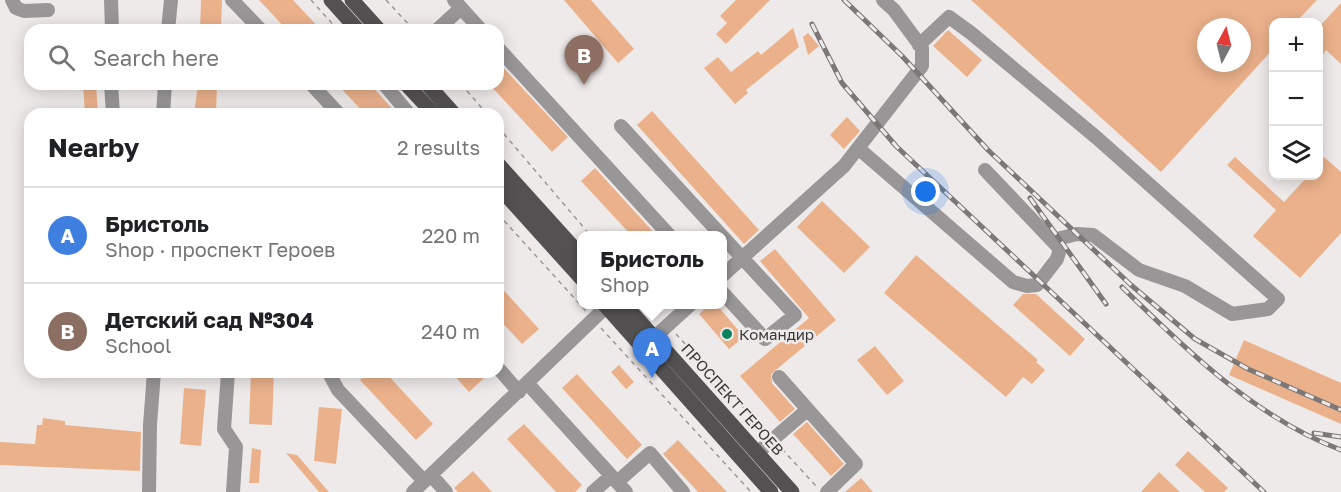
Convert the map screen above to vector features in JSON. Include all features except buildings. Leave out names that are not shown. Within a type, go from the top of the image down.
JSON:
[{"type":"main road","points":[[331,0],[353,24]]},
{"type":"main road","points":[[352,0],[374,24]]},
{"type":"main road","points":[[412,90],[428,108]]},
{"type":"main road","points":[[432,90],[449,108]]},
{"type":"main road","points":[[504,171],[577,251]]},
{"type":"main road","points":[[504,193],[577,273]]},
{"type":"main road","name":"ПРОСПЕКТ ГЕРОЕВ","points":[[610,309],[648,343],[757,453],[792,492]]},
{"type":"main road","name":"ПРОСПЕКТ ГЕРОЕВ","points":[[627,309],[648,343],[771,492]]},
{"type":"street","points":[[12,0],[16,8],[24,11],[48,10]]},
{"type":"street","points":[[111,0],[112,24]]},
{"type":"street","points":[[169,24],[171,0]]},
{"type":"street","points":[[232,0],[255,24]]},
{"type":"street","points":[[727,272],[844,166],[922,66],[922,48],[894,10],[883,0]]},
{"type":"street","points":[[442,24],[458,4],[476,24]]},
{"type":"street","points":[[919,45],[949,17],[1097,138],[1278,299],[1268,309],[1232,314],[1185,286],[1139,270],[1093,235],[1077,234],[1053,240]]},
{"type":"street","points":[[504,55],[665,231]]},
{"type":"street","points":[[111,90],[113,108]]},
{"type":"street","points":[[164,108],[165,90]]},
{"type":"street","points":[[318,90],[334,108]]},
{"type":"street","points":[[389,90],[404,108]]},
{"type":"street","points":[[621,126],[717,231]]},
{"type":"street","points":[[858,148],[1013,282],[1027,286],[1040,282],[1057,259],[1060,249],[985,170]]},
{"type":"street","points":[[727,241],[795,315],[765,339],[727,296]]},
{"type":"street","points":[[420,486],[602,309]]},
{"type":"street","points":[[648,343],[686,309]]},
{"type":"street","points":[[504,373],[523,388],[618,483]]},
{"type":"street","points":[[779,377],[856,464],[827,492]]},
{"type":"street","points":[[149,492],[154,378]]},
{"type":"street","points":[[228,378],[224,429],[236,447],[233,492]]},
{"type":"street","points":[[332,378],[338,390],[420,486],[446,492]]},
{"type":"street","points":[[757,453],[807,410]]},
{"type":"street","points":[[593,492],[618,483],[650,453],[683,492]]},
{"type":"path","points":[[311,0],[333,24]]},
{"type":"path","points":[[386,0],[408,24]]},
{"type":"path","points":[[466,90],[482,108]]},
{"type":"path","points":[[504,134],[587,231]]},
{"type":"path","points":[[504,221],[577,301]]},
{"type":"path","points":[[584,309],[751,492]]},
{"type":"path","points":[[654,309],[822,492]]},
{"type":"railway","points":[[844,0],[902,56],[988,150],[1131,285],[1195,339],[1248,369],[1341,410]]},
{"type":"railway","points":[[812,24],[842,83],[896,146],[1264,492]]},
{"type":"railway","points":[[1030,198],[1106,304]]},
{"type":"railway","points":[[1122,287],[1197,358],[1251,401],[1280,420],[1341,450]]},
{"type":"railway","points":[[1314,433],[1341,437]]},
{"type":"place","name":"Детский сад №304","points":[[584,85]]},
{"type":"place","name":"Командир","points":[[727,334]]},
{"type":"place","name":"Бристоль","points":[[652,378]]}]
